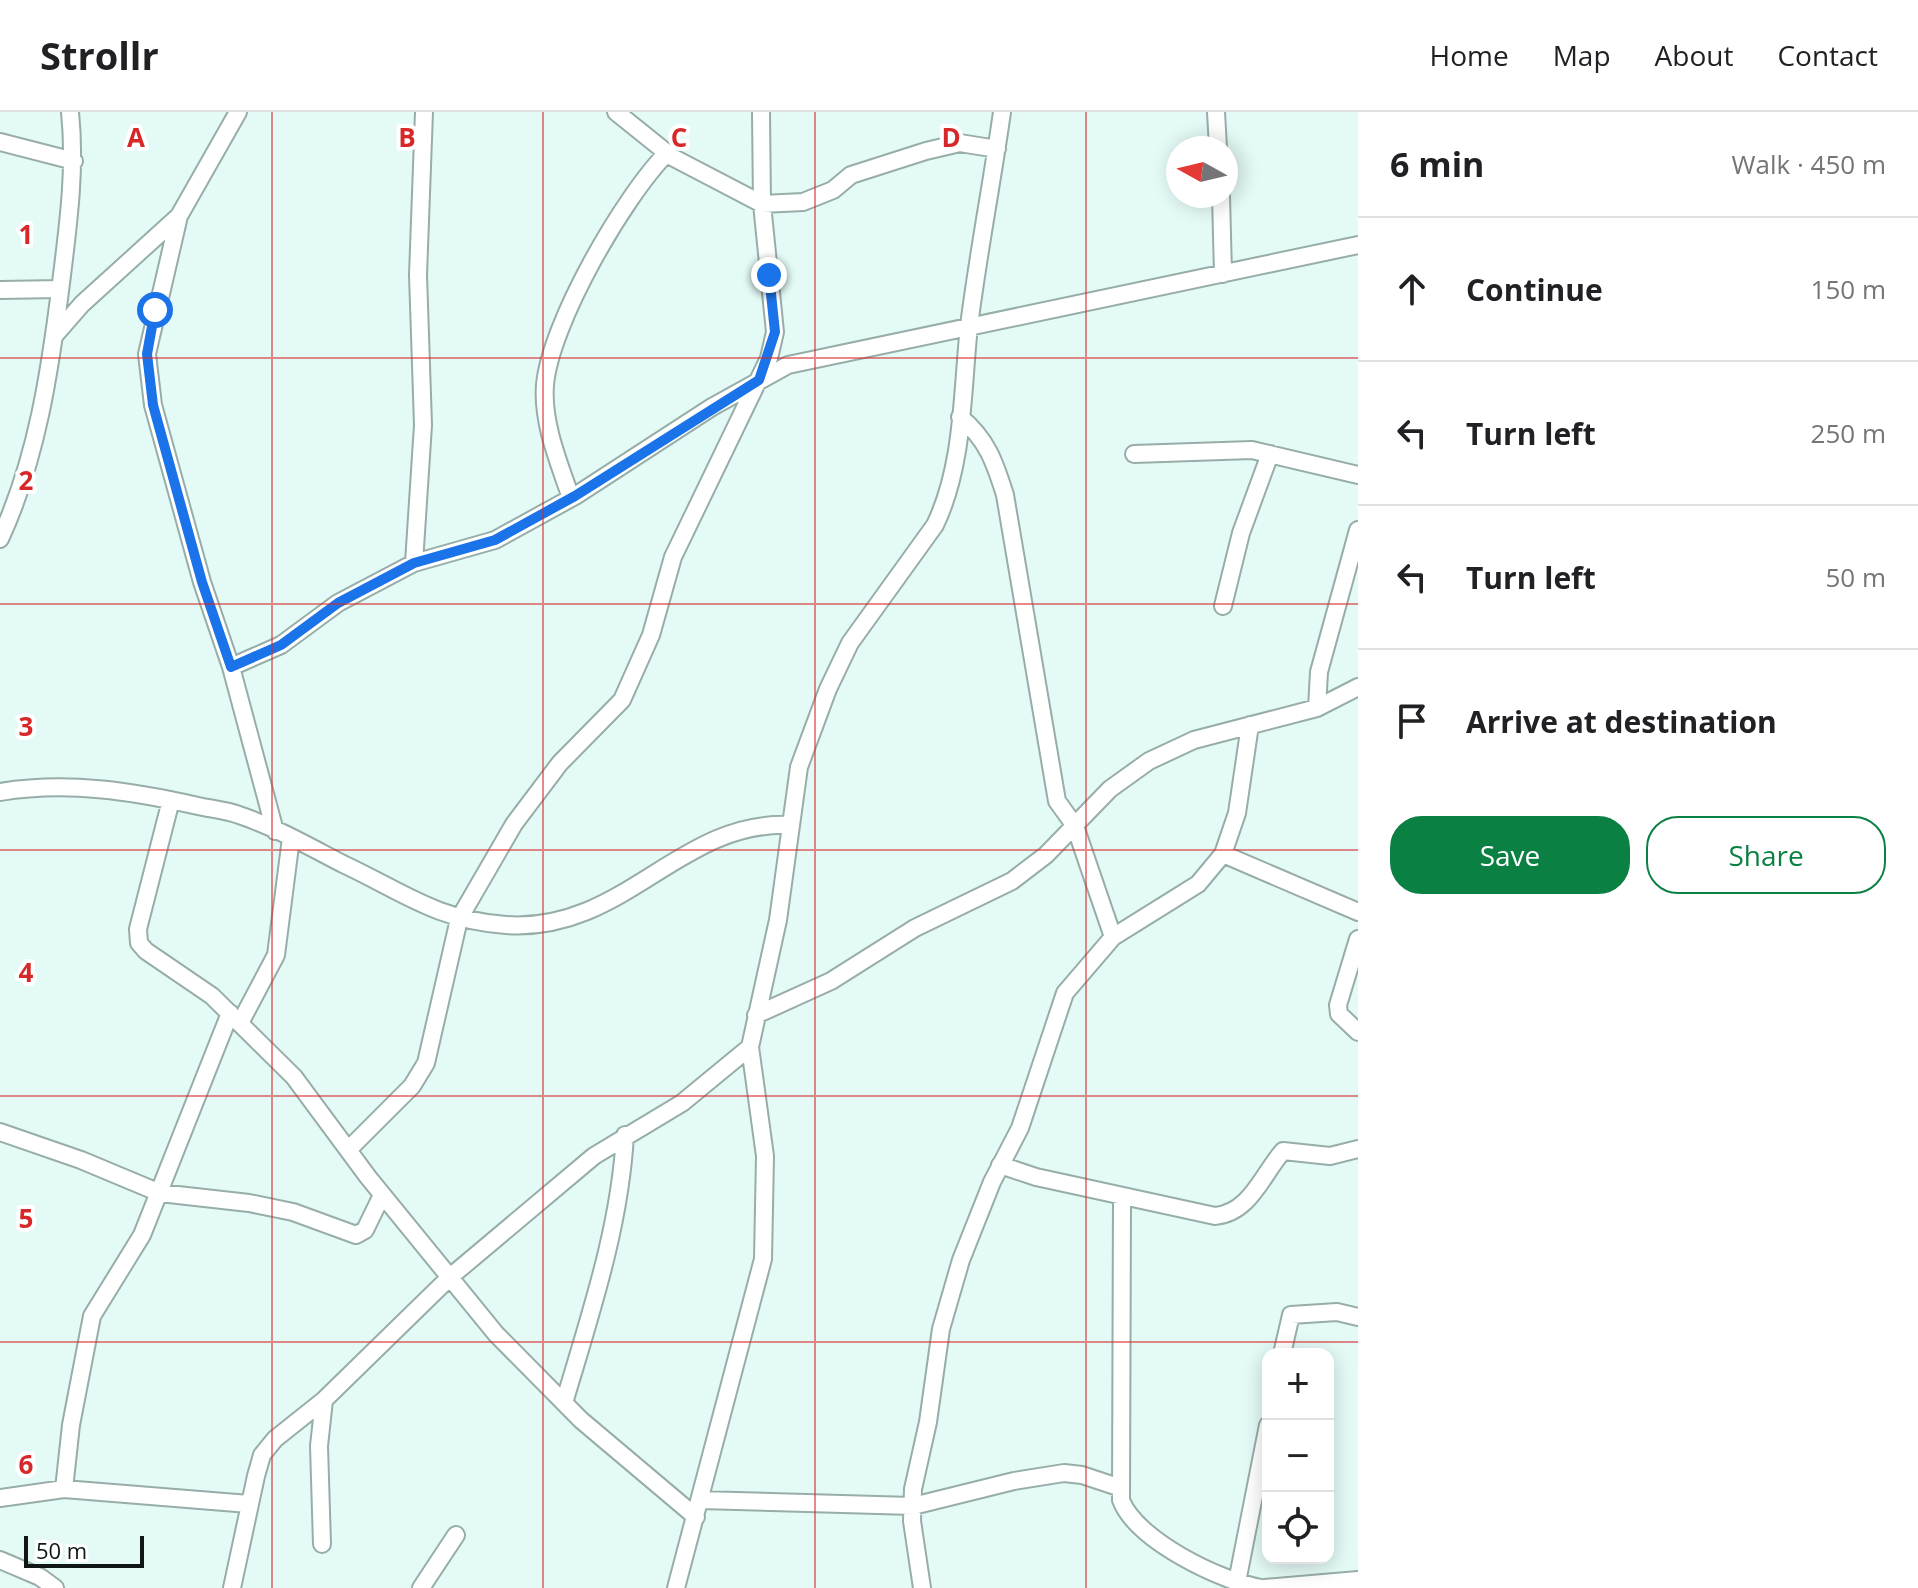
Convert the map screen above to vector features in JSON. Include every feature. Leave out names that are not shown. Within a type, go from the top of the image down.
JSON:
[{"type":"street","points":[[0,539],[22,492],[60,294],[74,161],[70,112]]},
{"type":"street","points":[[238,112],[179,216],[163,272],[147,354],[153,405],[202,582],[231,667],[275,831]]},
{"type":"street","points":[[414,563],[423,425],[418,275],[424,112]]},
{"type":"street","points":[[616,112],[667,153],[762,204],[803,202],[833,190],[851,175],[960,143],[997,149]]},
{"type":"street","points":[[348,1150],[412,1086],[426,1063],[459,919],[533,795],[622,700],[651,635],[673,557],[759,380],[775,332],[762,204],[761,112]]},
{"type":"street","points":[[676,1588],[763,1259],[765,1156],[750,1047],[778,920],[799,767],[828,689],[850,643],[935,525],[944,507],[960,417],[969,327],[1002,112]]},
{"type":"street","points":[[1216,112],[1217,136]]},
{"type":"street","points":[[0,142],[74,161]]},
{"type":"street","points":[[571,498],[545,405],[545,383],[551,359],[567,315],[612,228],[644,176],[667,153]]},
{"type":"street","points":[[1221,208],[1223,274]]},
{"type":"street","points":[[53,336],[82,304],[179,216]]},
{"type":"street","points":[[231,667],[281,645],[338,603],[414,563],[495,540],[571,498],[788,365],[1358,245]]},
{"type":"street","points":[[138,253],[163,272]]},
{"type":"street","points":[[0,290],[60,294],[82,304]]},
{"type":"street","points":[[960,417],[978,431],[991,452],[1005,495],[1057,801],[1075,826],[1113,937]]},
{"type":"street","points":[[1134,454],[1252,450],[1358,475]]},
{"type":"street","points":[[1223,606],[1241,533],[1270,454]]},
{"type":"street","points":[[1317,708],[1319,672],[1358,530]]},
{"type":"street","points":[[756,1015],[831,981],[915,928],[1012,881],[1075,826],[1110,789],[1149,761],[1194,740],[1317,708],[1358,687]]},
{"type":"street","points":[[922,1588],[913,1506],[941,1329],[961,1260],[1000,1165],[1020,1128],[1065,993],[1113,937],[1198,884],[1223,854],[1237,813],[1250,725]]},
{"type":"street","points":[[0,792],[69,785],[171,800],[238,814],[412,901],[459,919],[546,925],[581,916],[606,905],[667,863],[724,837],[765,823],[790,825]]},
{"type":"street","points":[[171,800],[138,929],[139,943],[212,996],[294,1077],[382,1195],[496,1334],[564,1403],[696,1517]]},
{"type":"street","points":[[64,1489],[71,1425],[92,1316],[142,1235],[160,1193],[179,1134],[235,1018],[279,946],[291,838]]},
{"type":"street","points":[[1223,854],[1358,912]]},
{"type":"street","points":[[1358,939],[1338,1005],[1339,1014],[1358,1032]]},
{"type":"street","points":[[232,1588],[262,1455],[275,1439],[324,1400],[450,1277],[594,1156],[682,1103],[750,1047]]},
{"type":"street","points":[[0,1132],[81,1160],[160,1193],[249,1203],[293,1212],[356,1235],[365,1230],[382,1195]]},
{"type":"street","points":[[564,1403],[614,1222],[625,1135]]},
{"type":"street","points":[[1000,1165],[1036,1177],[1122,1197],[1197,1209],[1215,1216],[1230,1215],[1242,1207],[1283,1151],[1330,1156],[1358,1149]]},
{"type":"street","points":[[1122,1197],[1121,1488],[1126,1514],[1140,1529],[1208,1569],[1237,1582],[1263,1588],[1358,1580]]},
{"type":"street","points":[[1283,1348],[1291,1315],[1337,1312],[1358,1317]]},
{"type":"street","points":[[322,1544],[319,1475],[324,1400]]},
{"type":"street","points":[[1237,1582],[1262,1455]]},
{"type":"street","points":[[700,1500],[913,1506],[1014,1481],[1064,1473],[1121,1488]]},
{"type":"street","points":[[0,1498],[64,1489],[249,1504]]},
{"type":"street","points":[[421,1588],[456,1535]]},
{"type":"street","points":[[0,1560],[40,1577],[55,1588]]},
{"type":"route","points":[[155,310],[147,354],[153,405],[202,582],[231,667],[281,645],[338,603],[414,563],[495,540],[575,496],[759,380],[769,358],[775,332],[769,275]]}]
